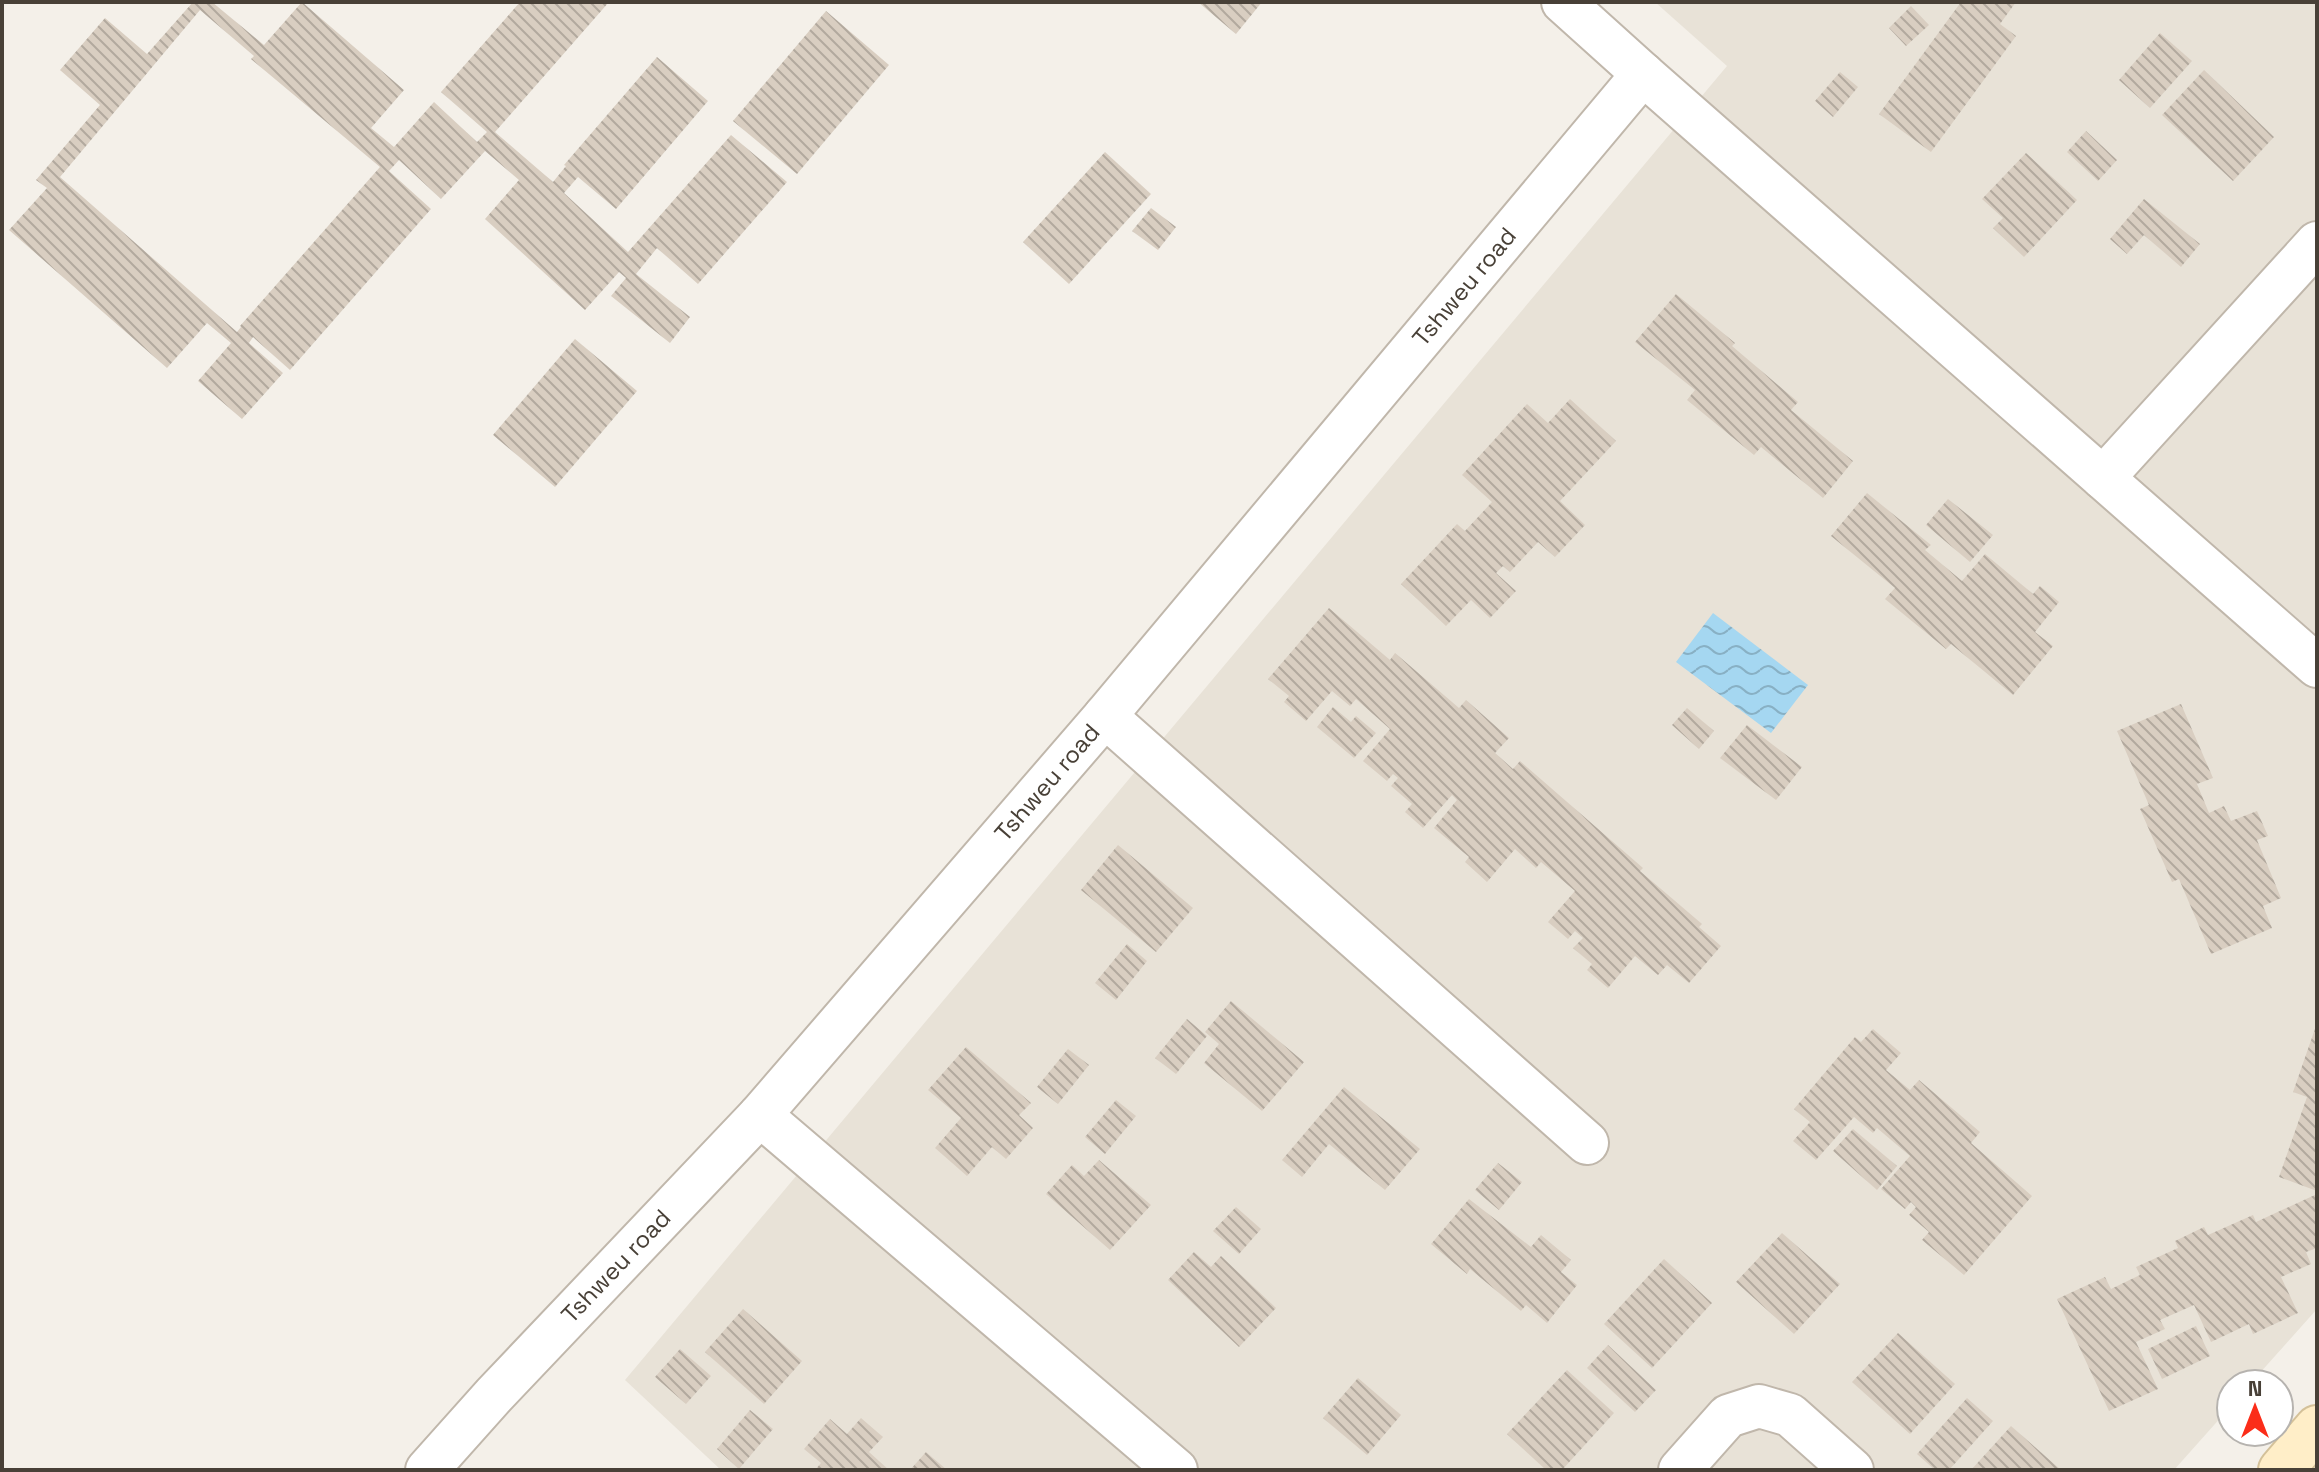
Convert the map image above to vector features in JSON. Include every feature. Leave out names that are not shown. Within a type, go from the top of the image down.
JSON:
[{"type":"main road","points":[[2281,1470],[2317,1428]]},
{"type":"street","points":[[1563,2],[2317,666]]},
{"type":"street","name":"Tshweu road","points":[[427,1470],[494,1395],[760,1115],[1105,716],[1643,74]]},
{"type":"street","points":[[2103,478],[2317,243]]},
{"type":"street","points":[[1105,716],[1587,1143]]},
{"type":"street","points":[[760,1115],[1176,1470]]},
{"type":"street","points":[[1680,1470],[1728,1416],[1759,1406],[1790,1415],[1852,1470]]},
{"type":"shaded area","points":[[1655,2],[2317,2],[2317,1309],[2264,1368],[2215,1368],[2215,1424],[2174,1470],[721,1470],[625,1380],[1727,66]]},
{"type":"water","points":[[1713,613],[1808,685],[1771,733],[1676,662]]},
{"type":"building","points":[[193,2],[212,2],[264,45],[302,2],[404,90],[371,128],[394,147],[434,102],[477,142],[487,132],[441,92],[520,2],[609,2],[495,132],[553,182],[564,165],[657,57],[708,101],[616,209],[578,177],[564,193],[628,252],[731,135],[787,182],[698,284],[657,248],[636,274],[690,317],[670,343],[611,296],[626,278],[619,272],[585,310],[485,219],[519,180],[485,151],[441,199],[399,160],[389,171],[431,209],[290,370],[253,337],[249,343],[283,373],[242,419],[198,381],[231,343],[207,323],[167,368],[9,230],[47,188],[36,180],[100,105],[60,70],[105,18],[147,54]],"holes":[[[200,10],[254,56],[251,59],[380,167],[237,332],[60,177]]]},
{"type":"building","points":[[1198,2],[1262,2],[1236,34]]},
{"type":"building","points":[[1961,2],[2016,2],[2000,24],[2016,36],[1931,152],[1879,114]]},
{"type":"building","points":[[1911,6],[1929,25],[1906,46],[1889,28]]},
{"type":"building","points":[[826,11],[889,65],[797,174],[733,121]]},
{"type":"building","points":[[2160,33],[2192,61],[2150,108],[2119,80]]},
{"type":"building","points":[[2204,70],[2274,137],[2233,181],[2162,115]]},
{"type":"building","points":[[1840,72],[1858,87],[1833,117],[1815,101]]},
{"type":"building","points":[[2086,131],[2117,160],[2098,181],[2067,152]]},
{"type":"building","points":[[1105,152],[1151,194],[1069,284],[1023,242]]},
{"type":"building","points":[[2026,153],[2077,200],[2024,257],[1993,228],[2003,218],[1982,199]]},
{"type":"building","points":[[2144,199],[2200,244],[2181,267],[2144,235],[2127,254],[2110,239]]},
{"type":"building","points":[[1151,208],[1176,227],[1158,250],[1132,231]]},
{"type":"building","points":[[1676,294],[1735,343],[1732,346],[1798,402],[1791,410],[1853,461],[1823,498],[1761,447],[1754,455],[1687,400],[1695,390],[1635,342]]},
{"type":"building","points":[[575,339],[637,391],[555,487],[493,435]]},
{"type":"building","points":[[1570,399],[1616,441],[1560,501],[1585,525],[1555,557],[1538,542],[1510,572],[1503,566],[1496,573],[1516,591],[1490,618],[1471,600],[1446,626],[1401,584],[1457,524],[1465,531],[1492,502],[1462,475],[1527,404],[1548,423]]},
{"type":"building","points":[[1867,493],[1931,545],[1925,550],[1962,581],[1985,554],[2033,594],[2040,586],[2059,602],[2035,632],[2053,646],[2013,695],[1951,644],[1946,649],[1885,599],[1895,588],[1831,536]]},
{"type":"building","points":[[1948,499],[1993,535],[1970,562],[1926,525]]},
{"type":"building","points":[[1329,608],[1390,660],[1395,653],[1459,708],[1466,700],[1509,738],[1495,753],[1513,769],[1520,761],[1702,924],[1699,927],[1721,946],[1689,983],[1667,965],[1658,975],[1635,956],[1608,988],[1587,970],[1592,964],[1573,948],[1583,938],[1575,931],[1568,939],[1548,922],[1575,891],[1541,862],[1536,868],[1515,849],[1487,882],[1465,862],[1469,857],[1434,828],[1457,800],[1452,795],[1423,828],[1405,812],[1412,804],[1391,786],[1398,778],[1393,774],[1387,781],[1363,761],[1390,729],[1356,699],[1350,706],[1332,691],[1306,721],[1284,702],[1289,696],[1268,679]]},
{"type":"building","points":[[2181,704],[2213,778],[2197,784],[2209,813],[2224,806],[2231,821],[2257,811],[2268,836],[2257,840],[2281,898],[2263,906],[2272,928],[2211,954],[2179,879],[2172,882],[2140,809],[2149,805],[2117,731]]},
{"type":"building","points":[[1333,707],[1351,722],[1356,716],[1376,733],[1354,758],[1317,727]]},
{"type":"building","points":[[1687,708],[1714,731],[1699,749],[1672,725]]},
{"type":"building","points":[[1747,725],[1802,767],[1776,800],[1720,758]]},
{"type":"building","points":[[1118,845],[1193,908],[1156,952],[1081,890]]},
{"type":"building","points":[[1127,944],[1147,961],[1116,1000],[1095,983]]},
{"type":"building","points":[[1231,1001],[1304,1062],[1262,1111],[1204,1063],[1219,1044],[1205,1032]]},
{"type":"building","points":[[1187,1019],[1207,1036],[1176,1074],[1155,1058]]},
{"type":"building","points":[[2317,1023],[2317,1191],[2279,1177],[2307,1097],[2293,1092]]},
{"type":"building","points":[[1873,1029],[1901,1053],[1886,1070],[1910,1090],[1919,1080],[1980,1132],[1971,1143],[2032,1196],[1964,1275],[1922,1240],[1929,1232],[1909,1215],[1916,1207],[1911,1202],[1905,1209],[1881,1189],[1910,1156],[1877,1128],[1873,1133],[1854,1117],[1816,1160],[1793,1141],[1810,1122],[1794,1109],[1855,1037],[1861,1042]]},
{"type":"building","points":[[966,1047],[1031,1103],[1019,1115],[1033,1128],[1006,1159],[992,1147],[967,1176],[935,1148],[961,1118],[928,1090]]},
{"type":"building","points":[[1068,1049],[1089,1065],[1058,1104],[1037,1087]]},
{"type":"building","points":[[1344,1087],[1420,1149],[1385,1190],[1329,1144],[1302,1177],[1282,1160]]},
{"type":"building","points":[[1116,1100],[1136,1116],[1105,1154],[1085,1137]]},
{"type":"building","points":[[1853,1129],[1897,1166],[1877,1190],[1833,1151]]},
{"type":"building","points":[[1099,1160],[1151,1205],[1110,1250],[1046,1194],[1072,1165],[1084,1176]]},
{"type":"building","points":[[1498,1163],[1522,1182],[1499,1210],[1475,1190]]},
{"type":"building","points":[[2317,1194],[2317,1248],[2306,1252],[2311,1264],[2281,1277],[2298,1313],[2253,1334],[2249,1324],[2211,1342],[2194,1305],[2160,1320],[2165,1329],[2136,1342],[2158,1389],[2109,1411],[2057,1299],[2105,1277],[2111,1289],[2140,1275],[2136,1267],[2178,1248],[2175,1241],[2204,1227],[2208,1235],[2253,1215],[2256,1222]]},
{"type":"building","points":[[1469,1199],[1531,1247],[1541,1235],[1571,1260],[1561,1272],[1577,1285],[1547,1323],[1526,1305],[1521,1311],[1470,1269],[1467,1274],[1431,1244]]},
{"type":"building","points":[[1236,1207],[1261,1229],[1239,1254],[1213,1231]]},
{"type":"building","points":[[1782,1233],[1840,1284],[1794,1334],[1736,1282]]},
{"type":"building","points":[[1194,1252],[1211,1267],[1221,1256],[1276,1308],[1239,1347],[1168,1280]]},
{"type":"building","points":[[1664,1259],[1712,1303],[1652,1368],[1604,1324]]},
{"type":"building","points":[[743,1309],[802,1361],[764,1404],[705,1352]]},
{"type":"building","points":[[2196,1326],[2210,1356],[2162,1379],[2148,1349]]},
{"type":"building","points":[[1898,1333],[1955,1384],[1910,1434],[1852,1382]]},
{"type":"building","points":[[1608,1345],[1656,1390],[1635,1412],[1587,1368]]},
{"type":"building","points":[[680,1349],[711,1376],[686,1404],[655,1377]]},
{"type":"building","points":[[1567,1370],[1614,1413],[1562,1470],[1546,1470],[1507,1434]]},
{"type":"building","points":[[1358,1378],[1401,1415],[1367,1455],[1323,1418]]},
{"type":"building","points":[[1967,1398],[1993,1421],[1949,1470],[1935,1470],[1917,1454]]},
{"type":"building","points":[[750,1410],[773,1429],[739,1469],[717,1449]]},
{"type":"building","points":[[861,1418],[883,1437],[869,1452],[889,1470],[815,1470],[821,1463],[804,1449],[830,1419],[847,1434]]},
{"type":"building","points":[[2011,1426],[2061,1470],[1971,1470]]},
{"type":"building","points":[[926,1452],[947,1470],[910,1470]]}]
